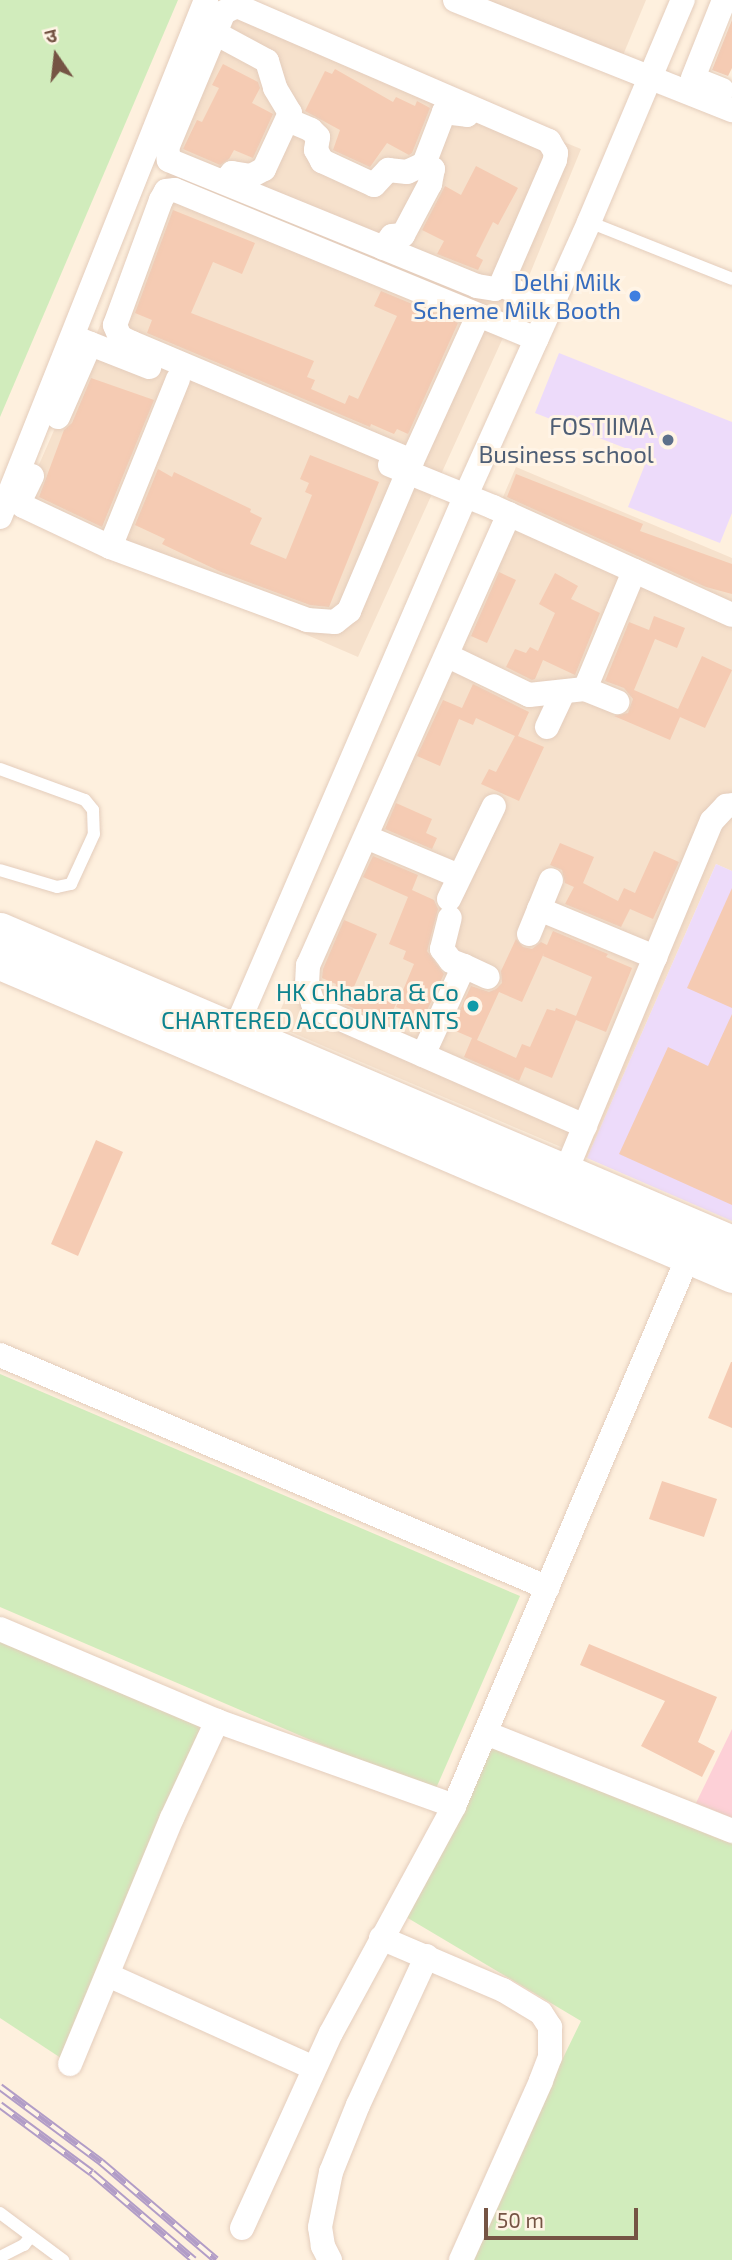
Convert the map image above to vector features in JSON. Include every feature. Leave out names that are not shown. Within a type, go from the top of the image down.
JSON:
[{"type":"street","points":[[206,0],[137,174],[81,340],[21,501],[23,506],[110,547],[307,620],[335,622],[349,611],[408,472]]},
{"type":"street","points":[[455,0],[653,70],[732,110]]},
{"type":"street","points":[[484,0],[541,25]]},
{"type":"street","points":[[236,1030],[466,495],[589,222],[683,0]]},
{"type":"street","points":[[693,78],[724,0]]},
{"type":"street","points":[[237,6],[549,141],[556,153],[501,285],[495,289],[487,289],[427,266],[393,241],[175,164],[167,155],[167,148],[215,33],[224,12],[237,6]]},
{"type":"street","points":[[215,33],[267,61],[275,88],[290,109],[288,120],[264,169],[251,176],[232,173],[226,182]]},
{"type":"street","points":[[653,70],[693,78],[732,95]]},
{"type":"street","points":[[288,120],[311,130],[317,137],[316,150],[322,161],[370,185],[379,182],[388,170],[407,172],[424,164],[444,112],[467,115],[472,108]]},
{"type":"street","points":[[393,241],[433,179],[433,169],[424,164]]},
{"type":"street","points":[[137,174],[166,191],[183,191],[536,339]]},
{"type":"street","points":[[166,191],[117,315],[115,325],[120,337],[407,460],[412,461],[478,316]]},
{"type":"street","points":[[501,285],[550,307]]},
{"type":"street","points":[[81,340],[466,495],[732,615]]},
{"type":"street","points":[[0,517],[81,340]]},
{"type":"street","points":[[110,547],[178,379]]},
{"type":"street","points":[[509,514],[308,965],[307,985],[313,1003],[325,1012],[586,1126]]},
{"type":"street","points":[[547,727],[574,691],[634,571]]},
{"type":"street","points":[[447,656],[529,695],[574,691],[618,702]]},
{"type":"street","points":[[566,1171],[712,821],[726,806],[732,805]]},
{"type":"street","points":[[488,977],[451,961],[442,949],[459,876],[494,806]]},
{"type":"street","points":[[366,836],[459,876]]},
{"type":"street","points":[[529,933],[551,880]]},
{"type":"street","points":[[539,909],[655,957]]},
{"type":"street","points":[[0,929],[732,1242]]},
{"type":"street","points":[[0,962],[732,1276]]},
{"type":"street","points":[[423,1055],[464,967]]},
{"type":"street","points":[[242,2228],[314,2068],[454,1807],[688,1257]]},
{"type":"street","points":[[0,1355],[548,1588]]},
{"type":"street","points":[[0,1629],[217,1721],[454,1807]]},
{"type":"street","points":[[70,2064],[217,1721]]},
{"type":"street","points":[[486,1733],[732,1831]]},
{"type":"street","points":[[382,1938],[503,1990],[541,2013],[550,2026],[550,2057],[541,2081],[461,2260]]},
{"type":"street","points":[[330,2260],[323,2246],[320,2227],[331,2172],[358,2105],[428,1956]]},
{"type":"street","points":[[108,1975],[314,2068]]},
{"type":"lane","points":[[589,222],[732,279]]},
{"type":"lane","points":[[0,769],[85,800],[93,810],[94,834],[71,884],[57,887],[0,870]]},
{"type":"lane","points":[[0,2213],[64,2260]]},
{"type":"lane","points":[[0,2257],[24,2245],[31,2236]]},
{"type":"shaded area","points":[[473,0],[646,0],[621,60]]},
{"type":"shaded area","points":[[236,8],[581,149],[511,320],[358,657],[19,510],[165,178]]},
{"type":"shaded area","name":"FOSTIIMA Business school","points":[[559,353],[732,422],[732,513],[720,543],[628,507],[648,457],[535,413]]},
{"type":"shaded area","points":[[516,467],[732,558],[732,871],[716,864],[587,1158],[274,1025]]},
{"type":"shaded area","points":[[716,864],[732,871],[732,1221],[587,1158]]},
{"type":"shaded area","points":[[732,1729],[732,1818],[696,1803]]},
{"type":"green space","points":[[0,0],[178,0],[0,417]]},
{"type":"green space","points":[[0,1374],[520,1596],[434,1793],[0,1607]]},
{"type":"green space","points":[[0,1631],[217,1721],[70,2064],[0,2018]]},
{"type":"green space","points":[[486,1733],[732,1834],[732,2260],[465,2260],[581,2021],[396,1911]]},
{"type":"building","points":[[732,20],[732,68],[728,76],[712,70]]},
{"type":"building","points":[[223,64],[258,82],[260,88],[252,103],[273,114],[253,158],[234,150],[229,159],[220,165],[183,149],[197,120],[202,122],[219,88],[212,85]]},
{"type":"building","points":[[335,69],[393,102],[396,97],[415,106],[417,101],[430,108],[412,153],[409,155],[387,143],[370,167],[333,150],[340,130],[305,111],[325,71],[332,74]]},
{"type":"building","points":[[476,166],[518,188],[498,225],[493,222],[476,256],[483,260],[478,270],[437,254],[444,241],[422,230],[445,186],[461,195]]},
{"type":"building","points":[[173,210],[255,243],[242,274],[213,262],[191,313],[314,361],[307,377],[315,380],[311,389],[345,404],[349,395],[358,399],[397,316],[374,306],[381,291],[458,323],[408,434],[397,429],[394,434],[371,424],[370,427],[147,333],[152,320],[135,313]]},
{"type":"building","points":[[91,378],[154,400],[102,527],[39,497],[64,430],[72,423]]},
{"type":"building","points":[[310,455],[379,482],[329,607],[310,605],[221,572],[162,544],[165,539],[135,525],[158,469],[172,477],[174,472],[251,509],[250,512],[262,518],[250,544],[286,559],[312,495],[305,492],[309,483],[300,479]]},
{"type":"building","points":[[516,474],[643,524],[640,531],[732,564],[732,594],[706,587],[507,497]]},
{"type":"building","points":[[499,572],[516,580],[487,643],[471,636]]},
{"type":"building","points":[[555,573],[578,586],[571,599],[600,613],[575,675],[543,660],[535,679],[532,680],[506,667],[515,649],[526,653],[530,647],[538,651],[555,613],[539,604]]},
{"type":"building","points":[[654,616],[685,628],[677,648],[655,639],[634,690],[678,709],[702,656],[732,670],[705,728],[680,717],[670,740],[614,716],[628,713],[633,699],[624,688],[605,681],[629,622],[649,630]]},
{"type":"building","points":[[473,684],[529,712],[518,736],[544,747],[519,801],[481,784],[489,769],[496,772],[515,736],[476,718],[473,725],[459,719],[440,766],[417,756],[443,700],[462,708]]},
{"type":"building","points":[[396,803],[432,819],[426,833],[437,838],[432,849],[385,829]]},
{"type":"building","points":[[560,843],[594,857],[583,883],[618,901],[624,888],[635,893],[654,851],[679,862],[653,919],[630,909],[621,927],[565,904],[574,887],[565,883],[562,870],[550,865]]},
{"type":"building","points":[[373,856],[418,875],[412,890],[434,900],[438,909],[427,951],[444,974],[424,1017],[396,1007],[414,964],[403,959],[406,951],[389,944],[408,897],[363,877]]},
{"type":"building","points":[[732,888],[732,1008],[687,988]]},
{"type":"building","points":[[344,920],[377,934],[353,989],[396,1004],[387,1023],[333,999],[336,984],[322,978],[323,969]]},
{"type":"building","name":"HK Chhabra & Co CHARTERED ACCOUNTANTS","points":[[553,931],[608,954],[606,957],[632,968],[606,1032],[576,1020],[552,1078],[525,1067],[519,1081],[464,1057],[472,1038],[451,1029],[471,986],[489,992],[502,983],[501,971],[516,939],[523,947],[532,949],[541,942],[547,945]],"holes":[[[544,953],[543,956],[592,977],[576,1016],[556,1008],[555,1011],[547,1009],[530,1047],[522,1044],[516,1058],[477,1040],[499,992],[522,1002]]]},
{"type":"building","points":[[732,1014],[732,1205],[619,1154],[668,1047],[708,1066]]},
{"type":"building","points":[[96,1140],[123,1152],[78,1256],[51,1244]]},
{"type":"building","points":[[732,1362],[732,1428],[708,1418]]},
{"type":"building","points":[[662,1481],[717,1499],[704,1537],[649,1519]]},
{"type":"building","points":[[589,1644],[717,1697],[698,1742],[715,1751],[702,1777],[641,1746],[665,1701],[580,1665]]},
{"type":"railway","points":[[0,2087],[101,2162],[216,2260]]},
{"type":"railway","points":[[0,2105],[92,2173],[194,2260]]},
{"type":"place","name":"Delhi Milk Scheme Milk Booth","points":[[635,296]]},
{"type":"place","name":"FOSTIIMA Business school","points":[[668,440]]},
{"type":"place","name":"HK Chhabra & Co CHARTERED ACCOUNTANTS","points":[[473,1006]]}]
